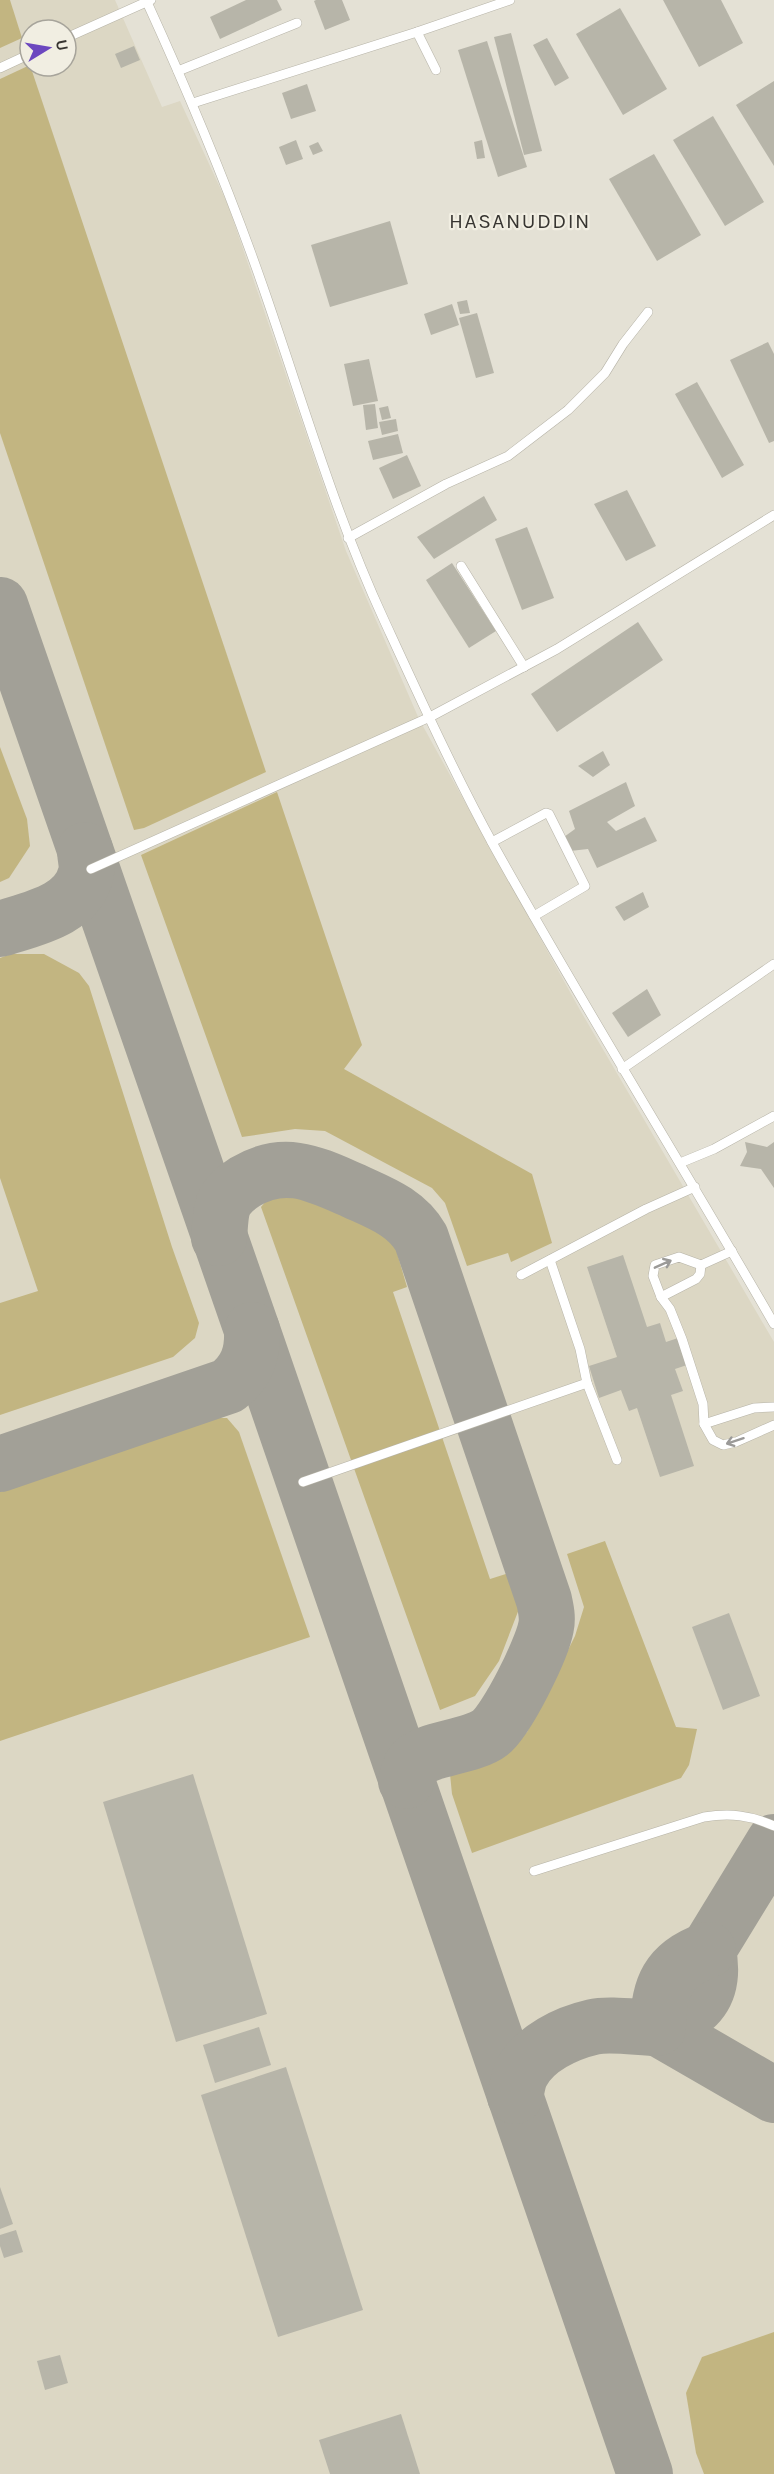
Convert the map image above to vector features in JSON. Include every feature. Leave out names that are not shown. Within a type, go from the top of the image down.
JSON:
[{"type":"lane","points":[[193,103],[510,0]]},
{"type":"lane","points":[[78,33],[148,1],[193,103],[262,285],[348,538],[430,717],[492,842],[622,1069],[695,1187],[774,1324]]},
{"type":"lane","points":[[178,72],[297,23]]},
{"type":"lane","points":[[417,32],[436,70]]},
{"type":"lane","points":[[0,68],[18,60]]},
{"type":"lane","points":[[348,538],[446,484],[508,456],[568,410],[605,373],[623,344],[648,312]]},
{"type":"lane","points":[[92,869],[430,717],[557,649],[774,515]]},
{"type":"lane","points":[[461,566],[524,667]]},
{"type":"lane","points":[[492,842],[546,813],[549,814],[585,886],[534,916]]},
{"type":"lane","points":[[622,1069],[773,967]]},
{"type":"lane","points":[[680,1163],[714,1149],[774,1116]]},
{"type":"lane","points":[[521,1275],[646,1209],[695,1187]]},
{"type":"lane","points":[[732,1251],[701,1265],[679,1257],[655,1266],[653,1276],[682,1339],[704,1404],[704,1424],[713,1440],[723,1445],[736,1442],[774,1425]]},
{"type":"lane","points":[[550,1260],[580,1349],[587,1383],[617,1460]]},
{"type":"lane","points":[[661,1297],[696,1279],[700,1274],[701,1265]]},
{"type":"lane","points":[[303,1482],[587,1383]]},
{"type":"lane","points":[[704,1424],[754,1408],[774,1407]]},
{"type":"lane","points":[[534,1871],[704,1817],[730,1813],[756,1818],[774,1826]]},
{"type":"shaded area","points":[[0,0],[115,0],[162,107],[180,101],[228,205],[346,551],[419,719],[580,1010],[774,1342],[774,2474],[0,2474]]},
{"type":"shaded area","points":[[0,0],[10,0],[18,25],[18,40],[0,48]]},
{"type":"shaded area","points":[[18,71],[18,78],[34,78],[266,772],[144,828],[134,830],[0,433],[0,79]]},
{"type":"shaded area","points":[[0,747],[27,819],[30,846],[9,878],[0,882]]},
{"type":"shaded area","points":[[277,792],[362,1045],[344,1069],[532,1174],[552,1243],[511,1262],[508,1253],[467,1266],[445,1203],[432,1188],[325,1131],[295,1129],[242,1137],[141,855]]},
{"type":"shaded area","points":[[11,954],[44,954],[79,973],[89,986],[172,1247],[199,1323],[195,1338],[173,1357],[0,1415],[0,1303],[38,1291],[0,1178],[0,958]]},
{"type":"shaded area","points":[[292,1193],[337,1204],[389,1225],[407,1287],[393,1292],[490,1579],[509,1573],[519,1609],[499,1661],[475,1696],[440,1710],[261,1207],[271,1195]]},
{"type":"shaded area","points":[[208,1418],[227,1418],[239,1432],[310,1637],[0,1741],[0,1492]]},
{"type":"shaded area","points":[[605,1541],[676,1727],[697,1729],[689,1765],[681,1778],[472,1853],[452,1794],[450,1774],[458,1767],[513,1745],[527,1732],[575,1636],[584,1607],[567,1554]]},
{"type":"shaded area","points":[[774,2332],[774,2474],[704,2474],[696,2453],[686,2393],[702,2357]]},
{"type":"building","points":[[246,0],[277,0],[282,10],[220,39],[210,17]]},
{"type":"building","points":[[342,0],[350,20],[325,30],[314,1]]},
{"type":"building","points":[[663,0],[721,0],[743,43],[699,67]]},
{"type":"building","points":[[620,8],[667,89],[623,115],[576,34]]},
{"type":"building","points":[[511,33],[542,151],[524,155],[494,37]]},
{"type":"building","points":[[547,38],[569,78],[555,86],[533,45]]},
{"type":"building","points":[[487,41],[527,167],[498,177],[458,50]]},
{"type":"building","points":[[134,46],[140,60],[121,68],[115,54]]},
{"type":"building","points":[[774,81],[774,166],[736,105]]},
{"type":"building","points":[[307,84],[316,111],[291,119],[282,93]]},
{"type":"building","points":[[713,116],[764,202],[725,226],[673,140]]},
{"type":"building","points":[[296,140],[303,159],[286,165],[279,147]]},
{"type":"building","points":[[482,140],[485,158],[477,159],[474,142]]},
{"type":"building","points":[[318,142],[323,151],[313,155],[309,146]]},
{"type":"building","points":[[654,154],[701,235],[657,261],[609,179]]},
{"type":"building","points":[[390,221],[408,284],[330,307],[311,245]]},
{"type":"building","points":[[467,300],[470,313],[460,314],[457,302]]},
{"type":"building","points":[[452,304],[459,325],[431,335],[424,314]]},
{"type":"building","points":[[477,313],[494,373],[476,378],[459,318]]},
{"type":"building","points":[[768,342],[774,354],[774,441],[769,443],[730,360]]},
{"type":"building","points":[[369,359],[378,401],[353,406],[344,364]]},
{"type":"building","points":[[697,382],[744,465],[722,478],[675,394]]},
{"type":"building","points":[[375,404],[378,428],[366,430],[363,405]]},
{"type":"building","points":[[388,406],[391,418],[382,420],[379,408]]},
{"type":"building","points":[[396,419],[398,431],[382,435],[379,422]]},
{"type":"building","points":[[398,434],[403,453],[373,460],[368,441]]},
{"type":"building","points":[[407,455],[421,486],[393,499],[379,468]]},
{"type":"building","points":[[627,490],[656,546],[626,561],[594,504]]},
{"type":"building","points":[[484,496],[497,520],[434,559],[417,537]]},
{"type":"building","points":[[527,527],[554,598],[522,610],[495,539]]},
{"type":"building","points":[[452,563],[496,631],[469,648],[426,580]]},
{"type":"building","points":[[638,622],[663,660],[557,732],[531,694]]},
{"type":"building","points":[[603,751],[610,765],[593,777],[578,766]]},
{"type":"building","points":[[626,782],[635,806],[607,822],[616,831],[645,817],[657,841],[597,868],[588,849],[570,851],[564,837],[575,829],[569,811]]},
{"type":"building","points":[[643,892],[649,907],[624,921],[615,907]]},
{"type":"building","points":[[647,989],[661,1015],[628,1037],[612,1013]]},
{"type":"building","points":[[745,1142],[767,1147],[774,1142],[774,1188],[761,1169],[740,1166],[747,1152]]},
{"type":"building","points":[[623,1255],[647,1327],[660,1323],[666,1342],[678,1338],[687,1365],[675,1369],[683,1391],[671,1395],[694,1466],[660,1477],[637,1408],[629,1411],[621,1390],[599,1398],[589,1366],[617,1357],[587,1267]]},
{"type":"building","points":[[729,1613],[760,1696],[723,1710],[692,1627]]},
{"type":"building","points":[[193,1774],[267,2014],[176,2042],[103,1802]]},
{"type":"building","points":[[259,2027],[271,2065],[215,2083],[203,2045]]},
{"type":"building","points":[[286,2067],[363,2310],[278,2337],[201,2095]]},
{"type":"building","points":[[0,2187],[13,2224],[0,2229]]},
{"type":"building","points":[[16,2230],[23,2252],[4,2258],[0,2246],[0,2235]]},
{"type":"building","points":[[60,2355],[68,2383],[45,2390],[37,2361]]},
{"type":"building","points":[[401,2414],[420,2474],[330,2474],[319,2440]]},
{"type":"taxiway","points":[[0,605],[645,2474]]},
{"type":"taxiway","points":[[0,929],[51,912],[73,896],[81,886],[86,873],[85,850]]},
{"type":"taxiway","points":[[219,1238],[223,1206],[232,1192],[245,1182],[260,1175],[287,1170],[313,1174],[383,1204],[408,1221],[421,1238],[544,1600],[547,1620],[531,1667],[497,1726],[482,1738],[419,1758],[412,1765],[406,1781]]},
{"type":"taxiway","points":[[0,1464],[228,1386],[240,1374],[248,1361],[252,1330]]},
{"type":"taxiway","points":[[774,1842],[708,1950],[710,1979],[701,2000],[684,2016],[658,2028],[774,2095]]},
{"type":"taxiway","points":[[515,2096],[520,2076],[527,2065],[543,2049],[562,2038],[600,2026],[658,2028],[660,2001],[668,1979],[683,1962],[708,1950]]},
{"type":"district","name":"HASANUDDIN","points":[[520,221]]}]
